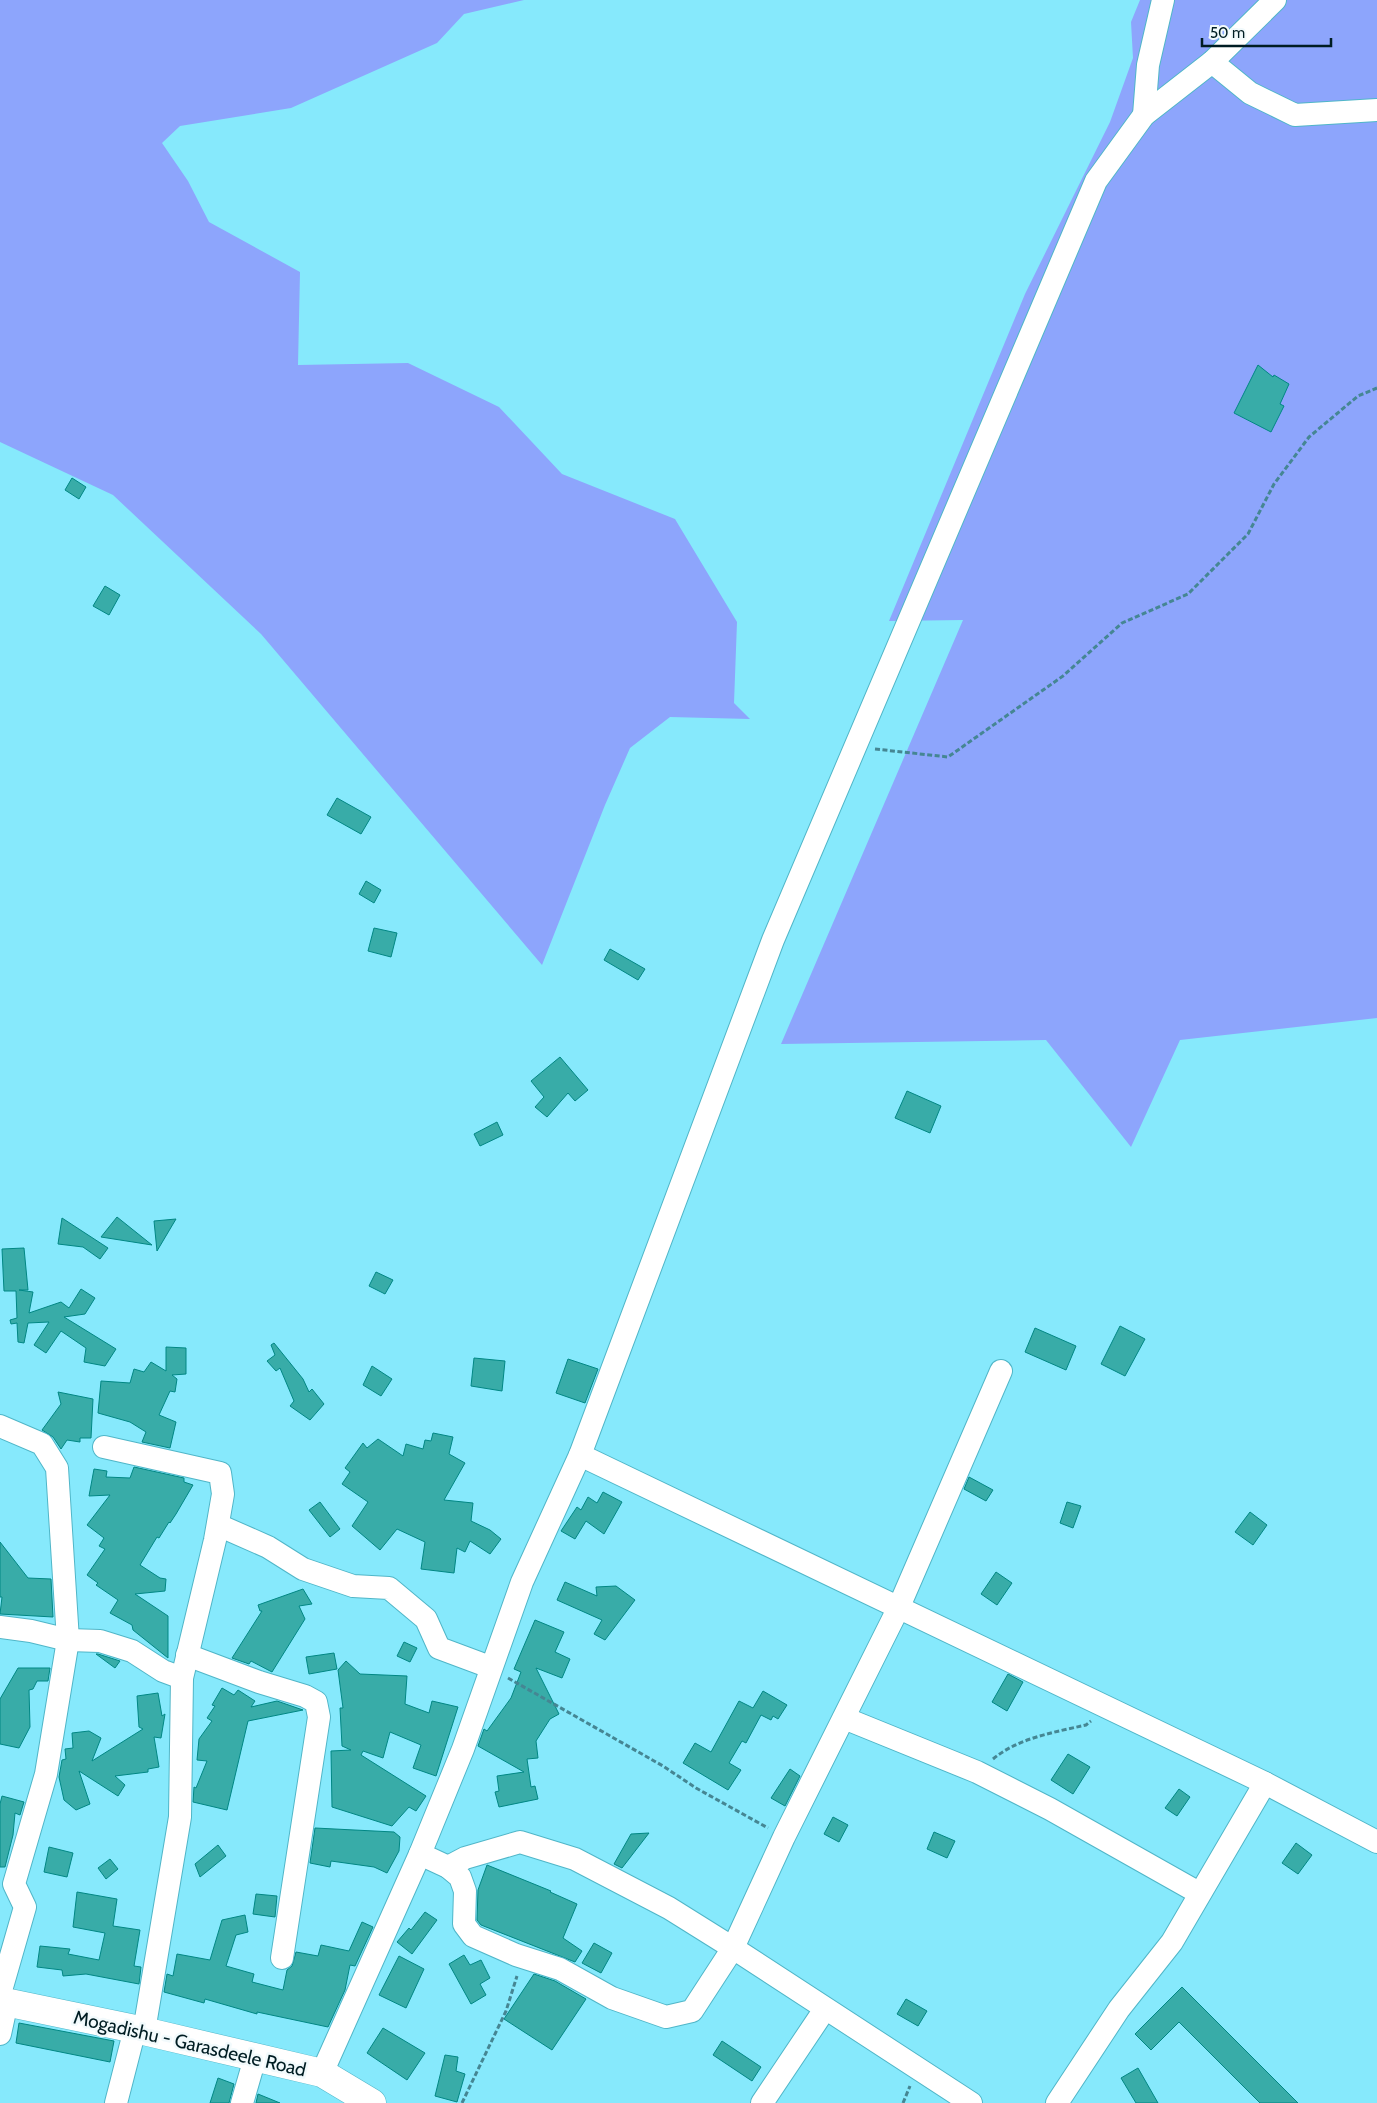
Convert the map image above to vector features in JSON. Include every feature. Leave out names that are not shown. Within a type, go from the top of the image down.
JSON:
[{"type":"main road","name":"Mogadishu - Garasdeele Road","points":[[2,1999],[322,2073],[372,2103]]},
{"type":"street","points":[[1144,115],[1148,65],[1163,0]]},
{"type":"street","points":[[322,2073],[420,1854],[463,1749],[490,1667],[522,1582],[580,1455],[773,940],[1096,181],[1144,115],[1212,62],[1275,0]]},
{"type":"street","points":[[1212,62],[1250,93],[1295,115],[1377,110]]},
{"type":"street","points":[[420,1854],[448,1867],[460,1877],[465,1891],[464,1924],[473,1936],[516,1955],[560,1969],[612,1998],[666,2017],[692,2010],[733,1948],[784,1837],[898,1609],[1001,1372]]},
{"type":"street","points":[[0,1426],[42,1444],[57,1468],[68,1640],[46,1774],[14,1884],[25,1907],[2,1999],[0,2034]]},
{"type":"street","points":[[104,1447],[220,1473],[224,1494],[182,1678],[180,1817],[140,2030],[116,2103]]},
{"type":"street","points":[[580,1455],[898,1609],[1265,1783],[1377,1842]]},
{"type":"street","points":[[218,1526],[268,1547],[303,1569],[353,1586],[389,1588],[426,1619],[439,1648],[490,1667]]},
{"type":"street","points":[[0,1627],[31,1631],[68,1640],[108,1643],[132,1651],[163,1671],[182,1678]]},
{"type":"street","points":[[187,1655],[259,1682],[306,1696],[316,1702],[319,1717],[282,1958]]},
{"type":"street","points":[[844,1718],[977,1772],[1050,1809],[1199,1893]]},
{"type":"street","points":[[1057,2103],[1119,2009],[1172,1942],[1265,1783]]},
{"type":"street","points":[[448,1867],[465,1858],[520,1842],[575,1859],[669,1908],[971,2103]]},
{"type":"street","points":[[762,2103],[824,2009]]},
{"type":"street","points":[[242,2103],[255,2058]]},
{"type":"path","points":[[856,747],[948,757],[1063,676],[1122,623],[1188,594],[1248,534],[1274,484],[1309,437],[1358,396],[1377,388]]},
{"type":"path","points":[[490,1667],[538,1697],[663,1766],[696,1788],[784,1837]]},
{"type":"path","points":[[977,1772],[1003,1750],[1026,1741],[1086,1725],[1109,1709]]},
{"type":"path","points":[[462,2103],[506,2011],[517,1977],[516,1955]]},
{"type":"shaded area","points":[[0,0],[524,0],[464,14],[437,43],[291,108],[180,126],[162,143],[188,181],[209,222],[300,272],[298,365],[408,363],[499,407],[562,474],[675,519],[737,622],[734,703],[750,719],[670,717],[630,748],[605,805],[542,965],[261,634],[113,495],[0,442]]},
{"type":"shaded area","points":[[1140,0],[1377,0],[1377,1018],[1180,1040],[1131,1147],[1046,1040],[781,1044],[963,620],[889,621],[1025,294],[1110,122],[1133,58],[1131,22]]},
{"type":"building","points":[[1258,365],[1273,377],[1274,375],[1289,384],[1280,404],[1284,406],[1271,432],[1234,413]]},
{"type":"building","points":[[72,478],[86,487],[79,499],[65,490]]},
{"type":"building","points":[[105,586],[120,595],[109,615],[93,606]]},
{"type":"building","points":[[337,798],[371,817],[361,834],[327,815]]},
{"type":"building","points":[[366,881],[381,890],[374,903],[359,894]]},
{"type":"building","points":[[374,928],[397,933],[391,957],[368,951]]},
{"type":"building","points":[[610,949],[645,969],[638,980],[604,960]]},
{"type":"building","points":[[560,1057],[588,1090],[575,1101],[568,1093],[547,1117],[535,1107],[544,1097],[531,1081]]},
{"type":"building","points":[[907,1091],[941,1106],[930,1133],[895,1118]]},
{"type":"building","points":[[497,1122],[503,1135],[480,1146],[474,1134]]},
{"type":"building","points":[[117,1217],[152,1245],[101,1237]]},
{"type":"building","points":[[62,1218],[108,1248],[100,1259],[83,1247],[58,1244]]},
{"type":"building","points":[[176,1219],[157,1251],[154,1221]]},
{"type":"building","points":[[24,1248],[28,1290],[19,1290],[33,1292],[29,1313],[61,1302],[69,1308],[81,1289],[95,1298],[85,1314],[64,1317],[116,1349],[105,1366],[84,1362],[86,1348],[61,1331],[46,1353],[34,1345],[49,1322],[28,1323],[24,1343],[18,1342],[17,1323],[11,1324],[10,1320],[17,1318],[16,1291],[4,1291],[2,1249]]},
{"type":"building","points":[[376,1272],[393,1280],[385,1294],[369,1286]]},
{"type":"building","points":[[1120,1326],[1145,1339],[1125,1376],[1101,1364]]},
{"type":"building","points":[[1035,1328],[1076,1346],[1066,1370],[1025,1352]]},
{"type":"building","points":[[274,1343],[303,1379],[309,1392],[312,1389],[324,1404],[310,1420],[290,1406],[294,1401],[280,1368],[276,1371],[267,1361],[275,1355],[271,1345]]},
{"type":"building","points":[[166,1347],[186,1348],[186,1374],[172,1375],[177,1379],[175,1392],[170,1391],[159,1415],[176,1422],[170,1448],[142,1442],[146,1432],[130,1422],[98,1413],[101,1381],[130,1383],[134,1369],[144,1372],[151,1362],[166,1371]]},
{"type":"building","points":[[474,1358],[505,1361],[502,1391],[471,1386]]},
{"type":"building","points":[[568,1359],[598,1369],[585,1403],[556,1393]]},
{"type":"building","points":[[372,1366],[392,1379],[381,1396],[363,1385]]},
{"type":"building","points":[[58,1392],[93,1399],[91,1438],[80,1438],[80,1442],[67,1440],[61,1449],[53,1437],[42,1430],[61,1404]]},
{"type":"building","points":[[433,1433],[453,1437],[449,1454],[465,1463],[444,1500],[473,1503],[471,1521],[490,1530],[501,1539],[490,1554],[470,1541],[465,1552],[457,1548],[454,1573],[421,1569],[425,1542],[397,1529],[380,1550],[352,1526],[368,1502],[342,1484],[350,1472],[345,1468],[363,1443],[367,1448],[378,1439],[403,1456],[406,1444],[423,1449],[425,1440],[431,1441]]},
{"type":"building","points":[[134,1467],[184,1478],[184,1482],[193,1485],[176,1514],[159,1538],[157,1537],[140,1565],[160,1578],[166,1579],[165,1591],[135,1594],[168,1616],[168,1658],[133,1630],[132,1625],[110,1613],[118,1600],[96,1585],[98,1583],[87,1575],[105,1549],[99,1546],[104,1538],[87,1525],[110,1495],[89,1496],[94,1469],[107,1471],[106,1477],[130,1478]]},
{"type":"building","points":[[969,1477],[993,1490],[986,1501],[964,1489]]},
{"type":"building","points":[[603,1492],[622,1502],[604,1534],[586,1521],[575,1539],[561,1531],[577,1507],[581,1510],[588,1497],[597,1503]]},
{"type":"building","points":[[320,1502],[340,1529],[330,1537],[309,1510]]},
{"type":"building","points":[[1067,1502],[1081,1506],[1073,1528],[1060,1523]]},
{"type":"building","points":[[1250,1512],[1267,1525],[1253,1545],[1235,1532]]},
{"type":"building","points":[[0,1542],[28,1578],[51,1579],[53,1617],[0,1614],[2,1597],[0,1597]]},
{"type":"building","points":[[996,1572],[1012,1583],[997,1605],[981,1594]]},
{"type":"building","points":[[565,1582],[597,1596],[596,1587],[616,1586],[635,1600],[605,1640],[594,1634],[602,1620],[557,1600]]},
{"type":"building","points":[[303,1589],[312,1604],[299,1606],[305,1619],[272,1672],[251,1661],[249,1664],[232,1658],[262,1611],[260,1611],[258,1605]]},
{"type":"building","points":[[535,1620],[564,1632],[555,1652],[570,1659],[562,1678],[536,1668],[559,1714],[550,1719],[536,1741],[538,1758],[527,1759],[531,1787],[535,1786],[538,1799],[499,1807],[495,1792],[499,1791],[497,1776],[524,1772],[478,1746],[484,1729],[487,1731],[511,1698],[521,1672],[514,1669]]},
{"type":"building","points":[[404,1642],[417,1648],[410,1662],[397,1656]]},
{"type":"building","points":[[334,1653],[337,1669],[309,1674],[306,1657]]},
{"type":"building","points":[[96,1654],[98,1654],[120,1661],[115,1668]]},
{"type":"building","points":[[346,1661],[360,1674],[407,1676],[405,1704],[429,1713],[432,1701],[458,1707],[436,1776],[413,1768],[421,1745],[390,1732],[383,1758],[363,1751],[361,1755],[426,1796],[416,1811],[409,1807],[392,1826],[332,1807],[331,1751],[351,1750],[342,1746],[340,1708],[343,1708],[338,1670]]},
{"type":"building","points":[[18,1668],[50,1668],[48,1681],[37,1681],[33,1689],[29,1690],[30,1727],[19,1748],[0,1744],[0,1699]]},
{"type":"building","points":[[1008,1674],[1023,1682],[1007,1711],[992,1702]]},
{"type":"building","points":[[222,1688],[234,1695],[238,1690],[255,1701],[251,1707],[277,1701],[303,1710],[248,1721],[227,1810],[193,1802],[194,1787],[196,1788],[207,1761],[197,1760],[199,1739],[212,1721],[207,1718],[215,1706],[212,1705]]},
{"type":"building","points":[[763,1691],[787,1705],[778,1719],[773,1716],[771,1720],[761,1715],[746,1743],[742,1741],[729,1763],[741,1770],[728,1790],[683,1763],[695,1743],[711,1752],[739,1701],[753,1708]]},
{"type":"building","points":[[158,1693],[162,1716],[165,1714],[161,1738],[154,1737],[159,1767],[148,1769],[148,1772],[115,1776],[125,1785],[118,1796],[79,1771],[90,1804],[76,1810],[64,1800],[59,1777],[62,1760],[66,1759],[65,1749],[73,1748],[72,1733],[89,1731],[101,1738],[92,1761],[143,1729],[139,1727],[137,1696]]},
{"type":"building","points":[[1068,1754],[1090,1767],[1073,1794],[1051,1780]]},
{"type":"building","points":[[790,1769],[800,1776],[785,1806],[771,1798]]},
{"type":"building","points":[[1179,1789],[1190,1797],[1177,1816],[1165,1808]]},
{"type":"building","points":[[2,1796],[24,1802],[20,1815],[15,1813],[13,1835],[5,1867],[0,1867],[0,1804]]},
{"type":"building","points":[[833,1817],[848,1825],[839,1842],[824,1834]]},
{"type":"building","points":[[315,1828],[394,1832],[400,1837],[399,1851],[387,1873],[374,1867],[331,1861],[330,1867],[310,1863]]},
{"type":"building","points":[[934,1832],[955,1841],[947,1858],[927,1849]]},
{"type":"building","points":[[649,1833],[622,1868],[614,1864],[631,1834]]},
{"type":"building","points":[[1296,1843],[1312,1855],[1298,1874],[1282,1863]]},
{"type":"building","points":[[218,1845],[226,1856],[200,1877],[195,1864]]},
{"type":"building","points":[[49,1847],[73,1853],[67,1877],[44,1872]]},
{"type":"building","points":[[110,1859],[118,1869],[106,1879],[98,1868]]},
{"type":"building","points":[[487,1865],[551,1891],[577,1904],[563,1938],[582,1951],[575,1962],[481,1925],[477,1920],[478,1890]]},
{"type":"building","points":[[77,1892],[117,1899],[113,1926],[140,1930],[134,1966],[141,1967],[139,1984],[86,1974],[63,1976],[62,1970],[37,1967],[40,1946],[70,1949],[68,1954],[99,1960],[105,1933],[73,1927]]},
{"type":"building","points":[[256,1894],[277,1896],[275,1917],[253,1914]]},
{"type":"building","points":[[425,1912],[437,1920],[412,1954],[397,1942],[409,1928],[411,1930]]},
{"type":"building","points":[[245,1915],[248,1932],[236,1935],[226,1966],[254,1974],[252,1982],[283,1990],[287,1970],[292,1966],[296,1952],[318,1956],[321,1945],[349,1951],[362,1922],[373,1927],[355,1966],[350,1965],[345,1990],[328,2027],[257,2012],[257,2014],[205,1999],[204,2003],[164,1992],[167,1974],[173,1976],[177,1954],[210,1960],[222,1920]]},
{"type":"building","points":[[594,1943],[612,1953],[601,1973],[582,1963]]},
{"type":"building","points":[[464,1955],[470,1965],[481,1960],[490,1978],[480,1984],[486,1995],[471,2004],[449,1964]]},
{"type":"building","points":[[399,1956],[424,1969],[406,2008],[379,1995]]},
{"type":"building","points":[[534,1974],[555,1981],[586,1999],[552,2050],[504,2019]]},
{"type":"building","points":[[1182,1987],[1298,2103],[1260,2103],[1179,2022],[1151,2050],[1135,2034]]},
{"type":"building","points":[[906,1999],[927,2011],[918,2026],[897,2014]]},
{"type":"building","points":[[19,2023],[114,2041],[110,2062],[16,2043]]},
{"type":"building","points":[[383,2028],[425,2053],[407,2080],[367,2053]]},
{"type":"building","points":[[722,2041],[761,2067],[752,2081],[713,2055]]},
{"type":"building","points":[[445,2055],[458,2057],[456,2071],[465,2074],[457,2102],[435,2096]]},
{"type":"building","points":[[1138,2068],[1158,2103],[1136,2103],[1121,2078]]},
{"type":"building","points":[[218,2078],[234,2084],[229,2103],[210,2103]]},
{"type":"building","points":[[258,2094],[280,2103],[256,2103]]}]
